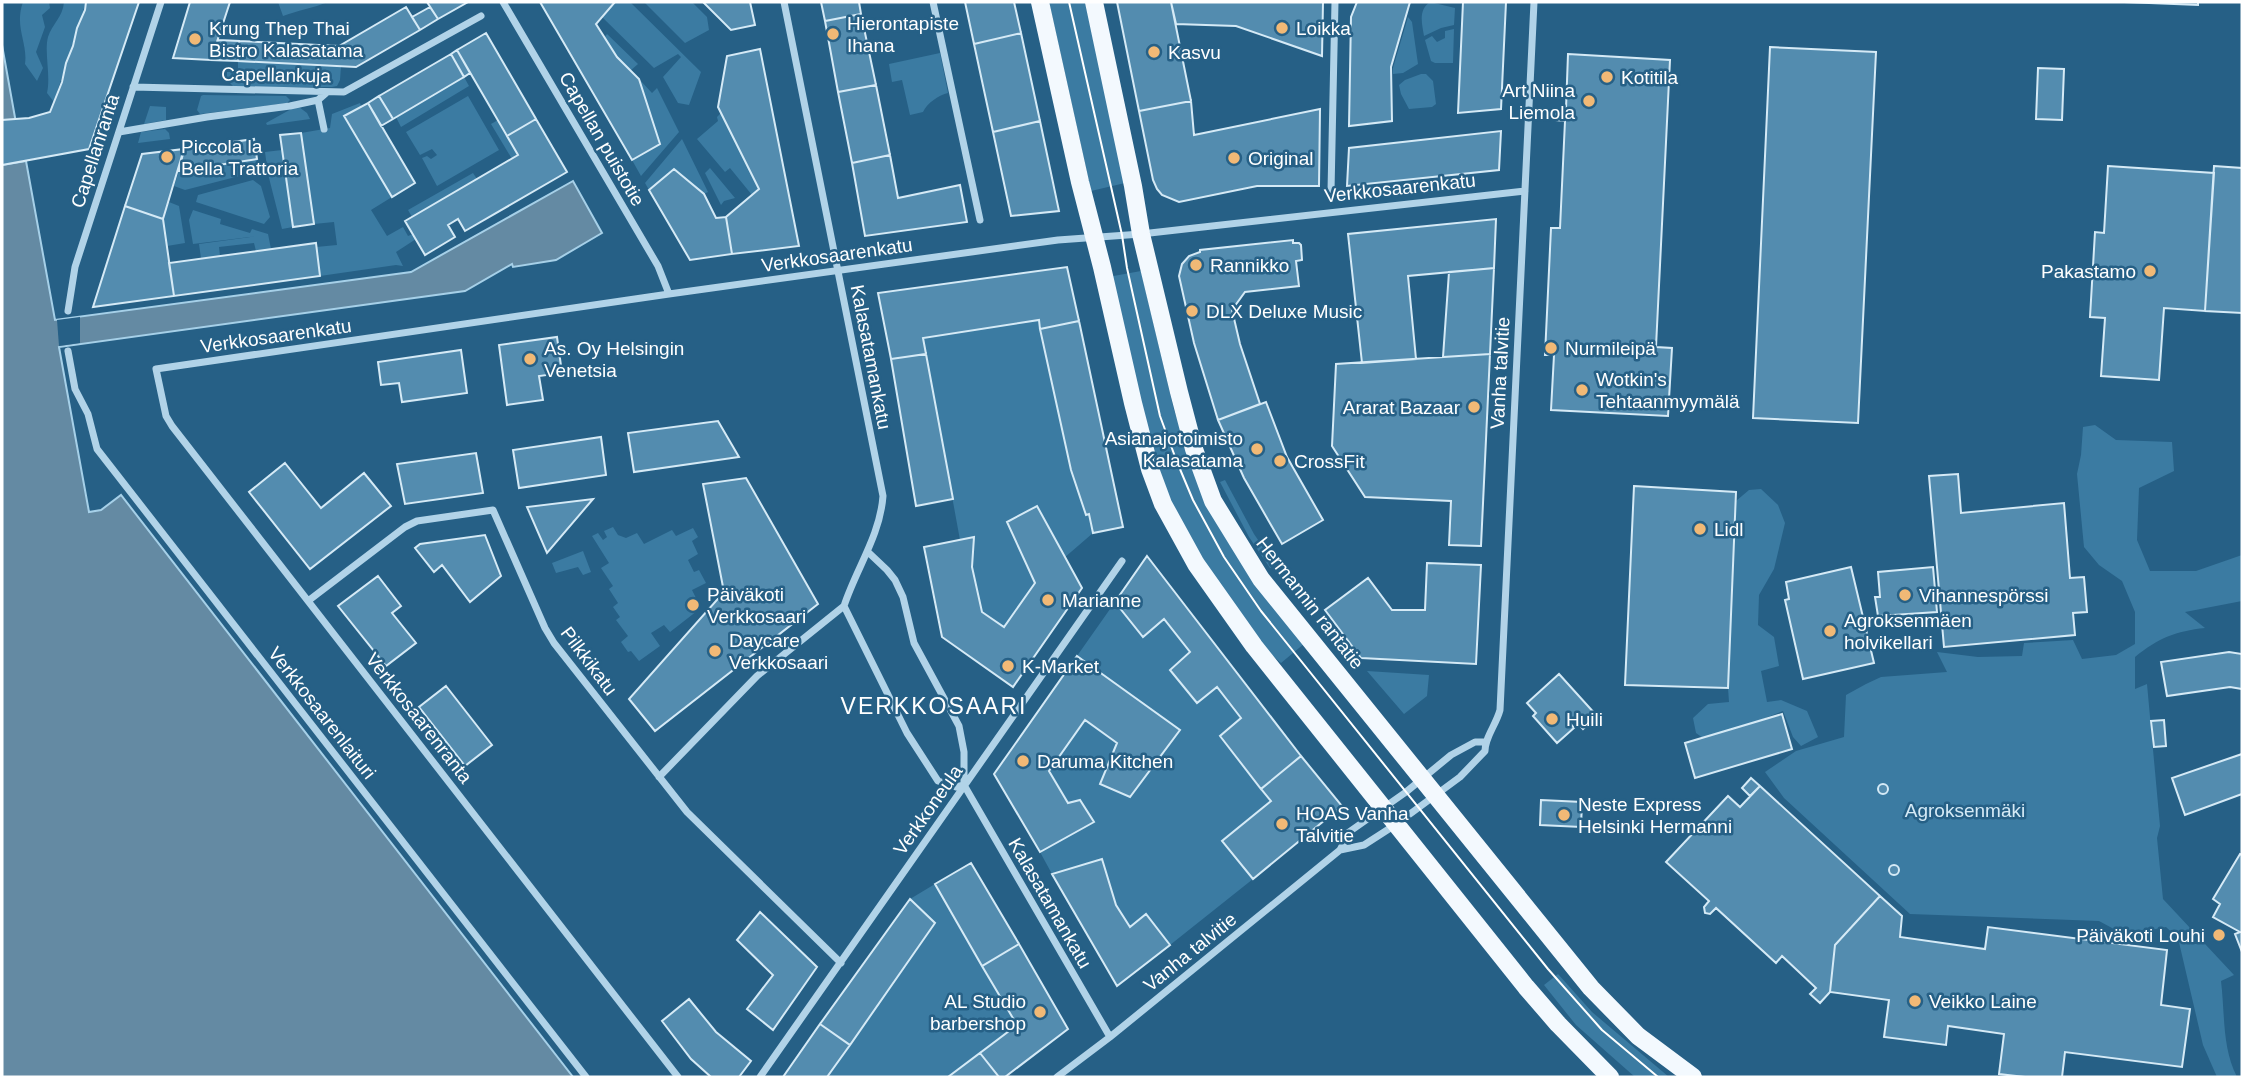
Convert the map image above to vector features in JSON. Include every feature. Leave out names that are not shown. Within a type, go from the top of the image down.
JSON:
[{"type":"main road","points":[[1040,2],[1147,458],[1163,504],[1220,601],[1395,825],[1534,996],[1610,1077]]},
{"type":"main road","name":"Hermannin rantatie","points":[[1094,2],[1142,234],[1194,449],[1213,501],[1261,579],[1598,996],[1638,1036],[1693,1077]]},
{"type":"street","name":"Capellanranta","points":[[68,312],[75,267],[161,2]]},
{"type":"street","name":"Capellan puistotie","points":[[503,2],[658,266],[669,294]]},
{"type":"street","name":"Kalasatamankatu","points":[[785,2],[883,496],[881,515],[868,552],[851,584],[844,606]]},
{"type":"street","points":[[933,2],[980,220]]},
{"type":"street","points":[[1331,191],[1335,2]]},
{"type":"street","name":"Vanha talvitie","points":[[1340,849],[1364,845],[1466,772],[1485,751],[1485,742],[1496,724],[1500,710],[1534,2]]},
{"type":"street","name":"Capellankuja","points":[[133,86],[344,92],[481,16]]},
{"type":"street","points":[[119,132],[290,106],[318,100],[327,93]]},
{"type":"street","points":[[318,100],[324,129]]},
{"type":"street","name":"Verkkosaarenkatu","points":[[156,369],[837,270],[1093,236],[1142,234],[1525,191]]},
{"type":"street","name":"Verkkosaarenlaituri","points":[[68,351],[75,389],[88,414],[97,449],[586,1077]]},
{"type":"street","name":"Verkkosaarenranta","points":[[156,369],[166,416],[172,426],[678,1077]]},
{"type":"street","name":"Pilkkikatu","points":[[308,601],[405,527],[417,521],[494,510],[554,643],[701,827],[841,963]]},
{"type":"street","name":"Kalasatamankatu","points":[[868,552],[895,580],[903,597],[914,643],[959,726],[964,752],[964,785],[1110,1037]]},
{"type":"street","name":"Verkkoneula","points":[[760,1077],[1122,561]]},
{"type":"street","points":[[659,777],[757,676],[844,606],[907,733],[938,781],[956,787],[964,785]]},
{"type":"street","name":"Vanha talvitie","points":[[1056,1077],[1110,1037],[1340,849],[1349,832],[1423,779],[1451,755],[1475,742],[1485,742]]},
{"type":"green space","points":[[23,2],[49,2],[50,8],[42,15],[45,27],[36,52],[43,68],[37,81],[25,64],[20,27]]},
{"type":"green space","points":[[64,2],[86,2],[54,102],[47,93],[47,43]]},
{"type":"green space","points":[[278,2],[328,2],[283,16]]},
{"type":"green space","points":[[615,2],[630,2],[701,72],[689,105],[678,103],[663,77],[681,57],[678,54],[654,68],[602,17]]},
{"type":"green space","points":[[644,2],[692,2],[707,17],[709,30],[685,43]]},
{"type":"green space","points":[[1049,2],[1085,2],[1125,183],[1091,191]]},
{"type":"green space","points":[[1430,2],[1455,8],[1454,25],[1424,36],[1422,13]]},
{"type":"green space","points":[[1408,17],[1412,22],[1418,64],[1403,73],[1393,74],[1393,68]]},
{"type":"green space","points":[[1454,29],[1453,63],[1431,61],[1425,40],[1432,36],[1437,42],[1445,38],[1445,31]]},
{"type":"green space","points":[[607,34],[638,64],[630,71],[604,38]]},
{"type":"green space","points":[[940,53],[948,93],[934,100],[923,112],[910,115],[902,80],[892,82],[889,64]]},
{"type":"green space","points":[[238,61],[341,66],[340,80],[337,86],[332,87],[234,87],[227,80],[227,72],[238,72]]},
{"type":"green space","points":[[1426,74],[1433,81],[1436,104],[1432,107],[1409,109],[1399,85]]},
{"type":"green space","points":[[464,77],[469,86],[401,127],[396,117]]},
{"type":"green space","points":[[639,79],[652,93],[657,88],[679,132],[641,176],[632,160],[660,144]]},
{"type":"green space","points":[[203,95],[286,96],[290,100],[287,103],[200,114],[197,110]]},
{"type":"green space","points":[[468,96],[499,150],[437,186],[422,158],[427,156],[431,159],[437,155],[432,149],[420,155],[406,132]]},
{"type":"green space","points":[[360,103],[361,106],[345,116],[392,197],[371,210],[387,236],[403,227],[408,236],[413,234],[416,239],[396,252],[403,266],[320,276],[316,247],[337,245],[334,222],[314,224],[301,133],[330,128],[332,114]]},
{"type":"green space","points":[[150,106],[166,107],[166,120],[144,124]]},
{"type":"green space","points":[[299,107],[310,119],[267,125],[266,123]]},
{"type":"green space","points":[[721,113],[759,189],[752,195],[730,168],[725,172],[697,139],[718,121],[717,117]]},
{"type":"green space","points":[[498,120],[518,155],[512,159],[491,124]]},
{"type":"green space","points":[[165,129],[170,139],[138,143],[141,132]]},
{"type":"green space","points":[[682,139],[708,192],[704,194],[649,190],[645,183]]},
{"type":"green space","points":[[282,150],[293,227],[282,229],[265,152]]},
{"type":"green space","points":[[257,159],[259,171],[185,190],[174,186],[179,171]]},
{"type":"green space","points":[[710,168],[735,198],[724,201],[721,205],[705,173]]},
{"type":"green space","points":[[473,173],[477,179],[412,217],[408,210]]},
{"type":"green space","points":[[253,180],[261,186],[270,217],[264,224],[196,202],[198,195]]},
{"type":"green space","points":[[169,202],[179,206],[185,243],[167,246],[163,219]]},
{"type":"green space","points":[[193,210],[221,219],[220,224],[250,233],[252,229],[268,234],[271,249],[256,251],[254,243],[219,247],[220,256],[201,258],[199,244],[265,235],[193,244],[189,220]]},
{"type":"green space","points":[[1141,271],[1174,410],[1190,456],[1305,643],[1281,663],[1263,647],[1198,558],[1165,494],[1108,277]]},
{"type":"green space","points":[[1039,320],[1071,470],[1086,514],[1089,514],[1093,533],[1035,583],[1004,627],[982,612],[972,567],[960,540],[923,338]]},
{"type":"green space","name":"Agroksenmäki","points":[[2095,425],[2116,440],[2172,442],[2174,471],[2139,488],[2137,540],[2150,571],[2196,571],[2242,555],[2242,601],[2185,612],[2205,628],[2168,637],[2135,657],[2135,689],[2147,684],[2160,826],[2157,838],[2163,899],[2234,975],[2221,981],[2226,1043],[2237,1077],[2217,1077],[2203,1045],[2178,938],[2166,927],[2125,935],[2099,921],[1910,914],[1784,798],[1765,772],[1796,751],[1844,737],[1846,695],[1866,684],[1881,677],[1947,672],[1937,652],[1978,657],[2022,656],[2024,643],[2073,640],[2082,659],[2116,655],[2135,644],[2135,612],[2122,581],[2099,565],[2084,547],[2077,474],[2083,427]]},
{"type":"green space","points":[[1225,480],[1254,534],[1275,565],[1270,568],[1249,537],[1220,482]]},
{"type":"green space","points":[[1761,489],[1778,505],[1785,523],[1774,569],[1759,595],[1758,625],[1774,637],[1779,666],[1761,671],[1767,702],[1781,700],[1807,711],[1818,737],[1801,746],[1793,737],[1783,711],[1703,738],[1696,733],[1693,718],[1708,704],[1729,702],[1736,501],[1749,490]]},
{"type":"green space","points":[[613,527],[618,535],[626,538],[637,533],[644,544],[672,530],[676,536],[693,528],[698,537],[692,541],[698,554],[688,560],[694,572],[699,570],[706,583],[692,590],[697,600],[692,604],[697,611],[670,632],[664,625],[651,633],[660,646],[639,661],[621,642],[628,636],[616,620],[620,617],[613,607],[618,603],[609,589],[613,586],[601,568],[609,563],[592,536],[598,533],[603,540],[607,537],[604,531]]},
{"type":"green space","points":[[583,551],[591,572],[583,575],[578,567],[556,573],[552,563]]},
{"type":"green space","points":[[1115,602],[1143,636],[1164,619],[1190,652],[1170,670],[1197,703],[1217,687],[1241,718],[1220,736],[1271,801],[1223,841],[1253,879],[1170,945],[1146,914],[1130,927],[1116,905],[1102,859],[1052,874],[1040,852],[1093,822],[1080,800],[1068,803],[1049,771],[1085,720],[1117,743],[1100,784],[1130,797],[1180,730],[1077,656]]},
{"type":"green space","points":[[1367,671],[1429,675],[1427,696],[1404,714]]},
{"type":"green space","points":[[935,884],[1017,1025],[948,1077],[827,1077],[935,924],[910,899]]},
{"type":"green space","points":[[1558,974],[1592,1012],[1669,1077],[1635,1077],[1576,1025],[1544,985]]},
{"type":"shaded area","points":[[2,45],[16,123],[2,125]]},
{"type":"shaded area","points":[[26,161],[55,320],[411,272],[573,181],[602,233],[556,260],[513,267],[512,264],[465,291],[59,347],[89,512],[101,510],[121,495],[573,1077],[2,1077],[2,165]]},
{"type":"pier","points":[[80,317],[80,343],[59,346],[57,320]]},
{"type":"building","points":[[86,2],[139,2],[89,149],[2,165],[2,120],[29,118],[50,112]]},
{"type":"building","points":[[190,2],[230,2],[211,60],[173,58]]},
{"type":"building","points":[[427,2],[468,2],[438,19]]},
{"type":"building","points":[[540,2],[615,2],[596,24],[617,57],[639,79],[660,144],[632,160]]},
{"type":"building","points":[[703,2],[750,2],[755,25],[731,30]]},
{"type":"building","points":[[821,2],[859,2],[861,14],[825,21]]},
{"type":"building","points":[[965,2],[1014,2],[1021,33],[974,44]]},
{"type":"building","name":"Kasvu","points":[[1117,2],[1171,2],[1191,101],[1139,111]]},
{"type":"building","name":"Loikka","points":[[1171,2],[1323,2],[1322,56],[1236,26],[1176,24]]},
{"type":"building","points":[[1357,2],[1410,2],[1391,67],[1392,121],[1349,126],[1351,17]]},
{"type":"building","points":[[1463,2],[1506,2],[1501,109],[1458,113]]},
{"type":"building","points":[[2124,2],[2198,2],[2198,5]]},
{"type":"building","points":[[406,7],[420,30],[356,67],[238,61],[239,41],[339,46]]},
{"type":"building","points":[[430,7],[438,19],[420,30],[412,17]]},
{"type":"building","points":[[861,14],[876,85],[838,92],[825,21]]},
{"type":"building","points":[[486,33],[536,119],[507,136],[457,50]]},
{"type":"building","points":[[1021,33],[1040,121],[993,132],[974,44]]},
{"type":"building","points":[[218,40],[239,41],[238,61],[211,60]]},
{"type":"building","points":[[1770,47],[1876,52],[1858,423],[1753,418]]},
{"type":"building","points":[[760,49],[799,246],[732,254],[726,217],[759,189],[718,107],[727,56]]},
{"type":"building","points":[[457,50],[470,73],[464,77],[451,54]]},
{"type":"building","points":[[451,54],[464,77],[393,119],[379,96]]},
{"type":"building","points":[[1568,54],[1670,60],[1656,347],[1672,348],[1668,416],[1551,410],[1554,355],[1545,355],[1551,228],[1560,228],[1565,121],[1556,120],[1556,109],[1566,109]]},
{"type":"building","points":[[2038,68],[2064,69],[2062,120],[2036,119]]},
{"type":"building","points":[[876,85],[890,155],[852,163],[838,92]]},
{"type":"building","points":[[379,96],[393,119],[381,126],[368,103]]},
{"type":"building","name":"Original","points":[[1191,101],[1194,135],[1320,109],[1319,186],[1257,186],[1179,202],[1162,195],[1153,180],[1139,111]]},
{"type":"building","points":[[368,103],[415,183],[392,197],[344,116]]},
{"type":"building","points":[[536,119],[567,172],[465,231],[458,219],[448,225],[455,237],[425,255],[405,221],[518,155],[507,136]]},
{"type":"building","points":[[1040,121],[1059,211],[1011,216],[993,132]]},
{"type":"building","points":[[1501,131],[1499,170],[1347,186],[1349,148]]},
{"type":"building","points":[[301,133],[314,224],[293,227],[280,135]]},
{"type":"building","points":[[254,139],[257,159],[179,171],[184,149]]},
{"type":"building","points":[[184,149],[163,219],[125,206],[142,154]]},
{"type":"building","points":[[890,155],[898,198],[960,185],[967,222],[865,236],[852,163]]},
{"type":"building","name":"Pakastamo","points":[[2108,166],[2214,173],[2205,311],[2164,308],[2159,380],[2101,376],[2105,318],[2090,317],[2095,232],[2104,233]]},
{"type":"building","points":[[2214,166],[2242,168],[2242,313],[2205,311]]},
{"type":"building","points":[[674,169],[704,194],[716,218],[726,217],[732,254],[690,260],[649,190]]},
{"type":"building","points":[[125,206],[163,219],[174,296],[93,307]]},
{"type":"building","points":[[1496,219],[1494,268],[1408,276],[1416,359],[1362,363],[1348,234]]},
{"type":"building","points":[[1293,240],[1293,243],[1301,245],[1302,260],[1296,261],[1299,286],[1245,292],[1232,310],[1260,404],[1218,420],[1194,343],[1179,276],[1182,264],[1200,250]]},
{"type":"building","points":[[316,243],[320,276],[174,296],[169,263]]},
{"type":"building","points":[[1067,267],[1079,321],[1040,329],[1039,320],[923,338],[926,354],[891,359],[878,293]]},
{"type":"building","points":[[1494,268],[1490,354],[1443,357],[1449,272]]},
{"type":"building","points":[[1079,321],[1123,527],[1093,533],[1089,514],[1086,515],[1071,470],[1040,329]]},
{"type":"building","name":"As. Oy Helsingin Venetsia","points":[[557,337],[562,373],[539,376],[543,400],[507,405],[499,345]]},
{"type":"building","points":[[461,350],[467,393],[402,402],[399,383],[381,385],[378,362]]},
{"type":"building","points":[[926,354],[953,499],[916,506],[891,359]]},
{"type":"building","points":[[1490,354],[1481,546],[1449,545],[1451,501],[1365,497],[1332,446],[1336,364]]},
{"type":"building","points":[[1266,402],[1287,457],[1323,520],[1282,544],[1244,478],[1218,420]]},
{"type":"building","points":[[718,421],[739,457],[634,472],[628,433]]},
{"type":"building","points":[[601,437],[606,475],[519,488],[513,450]]},
{"type":"building","points":[[476,453],[483,493],[405,504],[397,464]]},
{"type":"building","points":[[285,463],[321,508],[364,473],[391,506],[310,569],[249,492]]},
{"type":"building","points":[[1958,474],[1961,513],[2064,503],[2070,578],[2084,577],[2087,612],[2073,613],[2075,635],[1944,647],[1929,476]]},
{"type":"building","name":"Daycare Verkkosaari","points":[[746,478],[818,604],[655,731],[629,699],[724,592],[703,484]]},
{"type":"building","points":[[1634,486],[1736,492],[1728,688],[1625,685]]},
{"type":"building","points":[[593,499],[547,553],[527,507]]},
{"type":"building","name":"Marianne","points":[[1037,506],[1082,588],[1013,687],[942,637],[924,547],[974,537],[972,567],[982,612],[1004,627],[1035,583],[1007,522]]},
{"type":"building","points":[[485,535],[501,576],[470,602],[442,565],[434,572],[415,548],[420,544]]},
{"type":"building","points":[[1147,556],[1301,756],[1261,789],[1220,736],[1241,718],[1217,687],[1197,703],[1170,670],[1190,652],[1164,619],[1143,637],[1115,602]]},
{"type":"building","points":[[1427,563],[1481,565],[1476,664],[1361,658],[1325,610],[1368,578],[1392,610],[1425,610]]},
{"type":"building","name":"Agroksenmäen holvikellari","points":[[1851,567],[1874,663],[1803,679],[1785,600],[1789,599],[1786,582]]},
{"type":"building","points":[[1933,567],[1937,612],[1878,616],[1875,597],[1880,597],[1878,572]]},
{"type":"building","points":[[378,576],[401,606],[392,613],[416,643],[386,666],[338,606]]},
{"type":"building","points":[[2229,652],[2242,654],[2242,689],[2230,687],[2167,696],[2161,662]]},
{"type":"building","points":[[1077,656],[1180,730],[1130,797],[1100,784],[1117,743],[1085,720],[1049,771],[1068,803],[1080,800],[1094,822],[1040,852],[994,774]]},
{"type":"building","points":[[1559,674],[1597,716],[1583,729],[1574,719],[1570,723],[1574,728],[1557,743],[1533,716],[1536,713],[1527,703]]},
{"type":"building","points":[[446,686],[492,745],[465,766],[419,707]]},
{"type":"building","points":[[1782,714],[1792,749],[1695,778],[1685,743]]},
{"type":"building","points":[[2164,720],[2166,746],[2154,747],[2151,721]]},
{"type":"building","points":[[2242,754],[2242,794],[2185,815],[2172,778]]},
{"type":"building","name":"HOAS Vanha Talvitie","points":[[1301,756],[1342,806],[1253,879],[1222,841],[1271,801],[1261,789]]},
{"type":"building","points":[[1751,778],[1760,786],[1750,796],[1742,788]]},
{"type":"building","points":[[1883,784],[1887,785],[1887,793],[1883,794],[1879,793],[1878,789],[1879,785]]},
{"type":"building","points":[[1760,786],[1880,896],[1835,945],[1830,992],[1820,1003],[1810,994],[1816,988],[1782,956],[1776,963],[1716,908],[1710,914],[1705,913],[1704,907],[1709,901],[1666,862],[1728,796],[1740,807]]},
{"type":"building","points":[[1541,800],[1582,802],[1581,827],[1540,825]]},
{"type":"building","points":[[2240,854],[2242,952],[2235,934],[2240,932],[2213,917],[2220,904],[2213,899]]},
{"type":"building","points":[[1102,859],[1116,905],[1130,927],[1146,914],[1170,945],[1117,986],[1052,874]]},
{"type":"building","points":[[971,863],[1019,944],[982,966],[935,884]]},
{"type":"building","points":[[1894,865],[1898,866],[1898,874],[1894,875],[1890,874],[1889,870],[1890,866]]},
{"type":"building","points":[[1880,896],[1902,916],[1900,937],[1985,949],[1988,927],[2167,950],[2161,1005],[2190,1009],[2182,1067],[2065,1052],[2062,1077],[2025,1077],[1999,1074],[2004,1034],[1948,1026],[1946,1045],[1884,1037],[1889,1000],[1830,992],[1835,945]]},
{"type":"building","points":[[910,899],[935,923],[850,1045],[820,1024]]},
{"type":"building","points":[[760,912],[817,967],[773,1030],[747,1009],[773,975],[737,940]]},
{"type":"building","points":[[1019,944],[1068,1029],[1005,1077],[999,1077],[980,1053],[1017,1025],[982,966]]},
{"type":"building","points":[[689,999],[716,1032],[751,1061],[739,1077],[711,1077],[691,1059],[662,1021]]},
{"type":"building","points":[[820,1024],[850,1045],[827,1077],[783,1077]]},
{"type":"building","points":[[980,1053],[999,1077],[948,1077]]},
{"type":"tram line","points":[[1069,2],[1160,416],[1193,500],[1224,557],[1261,611],[1548,969],[1602,1030],[1658,1077]]},
{"type":"place","name":"Loikka","points":[[1282,28]]},
{"type":"place","name":"Hierontapiste Ihana","points":[[833,34]]},
{"type":"place","name":"Krung Thep Thai Bistro Kalasatama","points":[[195,39]]},
{"type":"place","name":"Kasvu","points":[[1154,52]]},
{"type":"place","name":"Kotitila","points":[[1607,77]]},
{"type":"place","name":"Art Niina Liemola","points":[[1589,101]]},
{"type":"place","name":"Piccola la Bella Trattoria","points":[[167,157]]},
{"type":"place","name":"Original","points":[[1234,158]]},
{"type":"place","name":"Rannikko","points":[[1196,265]]},
{"type":"place","name":"Pakastamo","points":[[2150,271]]},
{"type":"place","name":"DLX Deluxe Music","points":[[1192,311]]},
{"type":"place","name":"Nurmileipä","points":[[1551,348]]},
{"type":"place","name":"As. Oy Helsingin Venetsia","points":[[530,359]]},
{"type":"place","name":"Wotkin's Tehtaanmyymälä","points":[[1582,390]]},
{"type":"place","name":"Ararat Bazaar","points":[[1474,407]]},
{"type":"place","name":"Asianajotoimisto Kalasatama","points":[[1257,449]]},
{"type":"place","name":"CrossFit","points":[[1280,461]]},
{"type":"place","name":"Lidl","points":[[1700,529]]},
{"type":"place","name":"Vihannespörssi","points":[[1905,595]]},
{"type":"place","name":"Marianne","points":[[1048,600]]},
{"type":"place","name":"Päiväkoti Verkkosaari","points":[[693,605]]},
{"type":"place","name":"Agroksenmäen holvikellari","points":[[1830,631]]},
{"type":"place","name":"Daycare Verkkosaari","points":[[715,651]]},
{"type":"place","name":"K-Market","points":[[1008,666]]},
{"type":"place","name":"Huili","points":[[1552,719]]},
{"type":"place","name":"Daruma Kitchen","points":[[1023,761]]},
{"type":"place","name":"Neste Express Helsinki Hermanni","points":[[1564,815]]},
{"type":"place","name":"HOAS Vanha Talvitie","points":[[1282,824]]},
{"type":"place","name":"Päiväkoti Louhi","points":[[2219,935]]},
{"type":"place","name":"Veikko Laine","points":[[1915,1001]]},
{"type":"place","name":"AL Studio barbershop","points":[[1040,1012]]},
{"type":"district","name":"VERKKOSAARI","points":[[934,706]]}]
